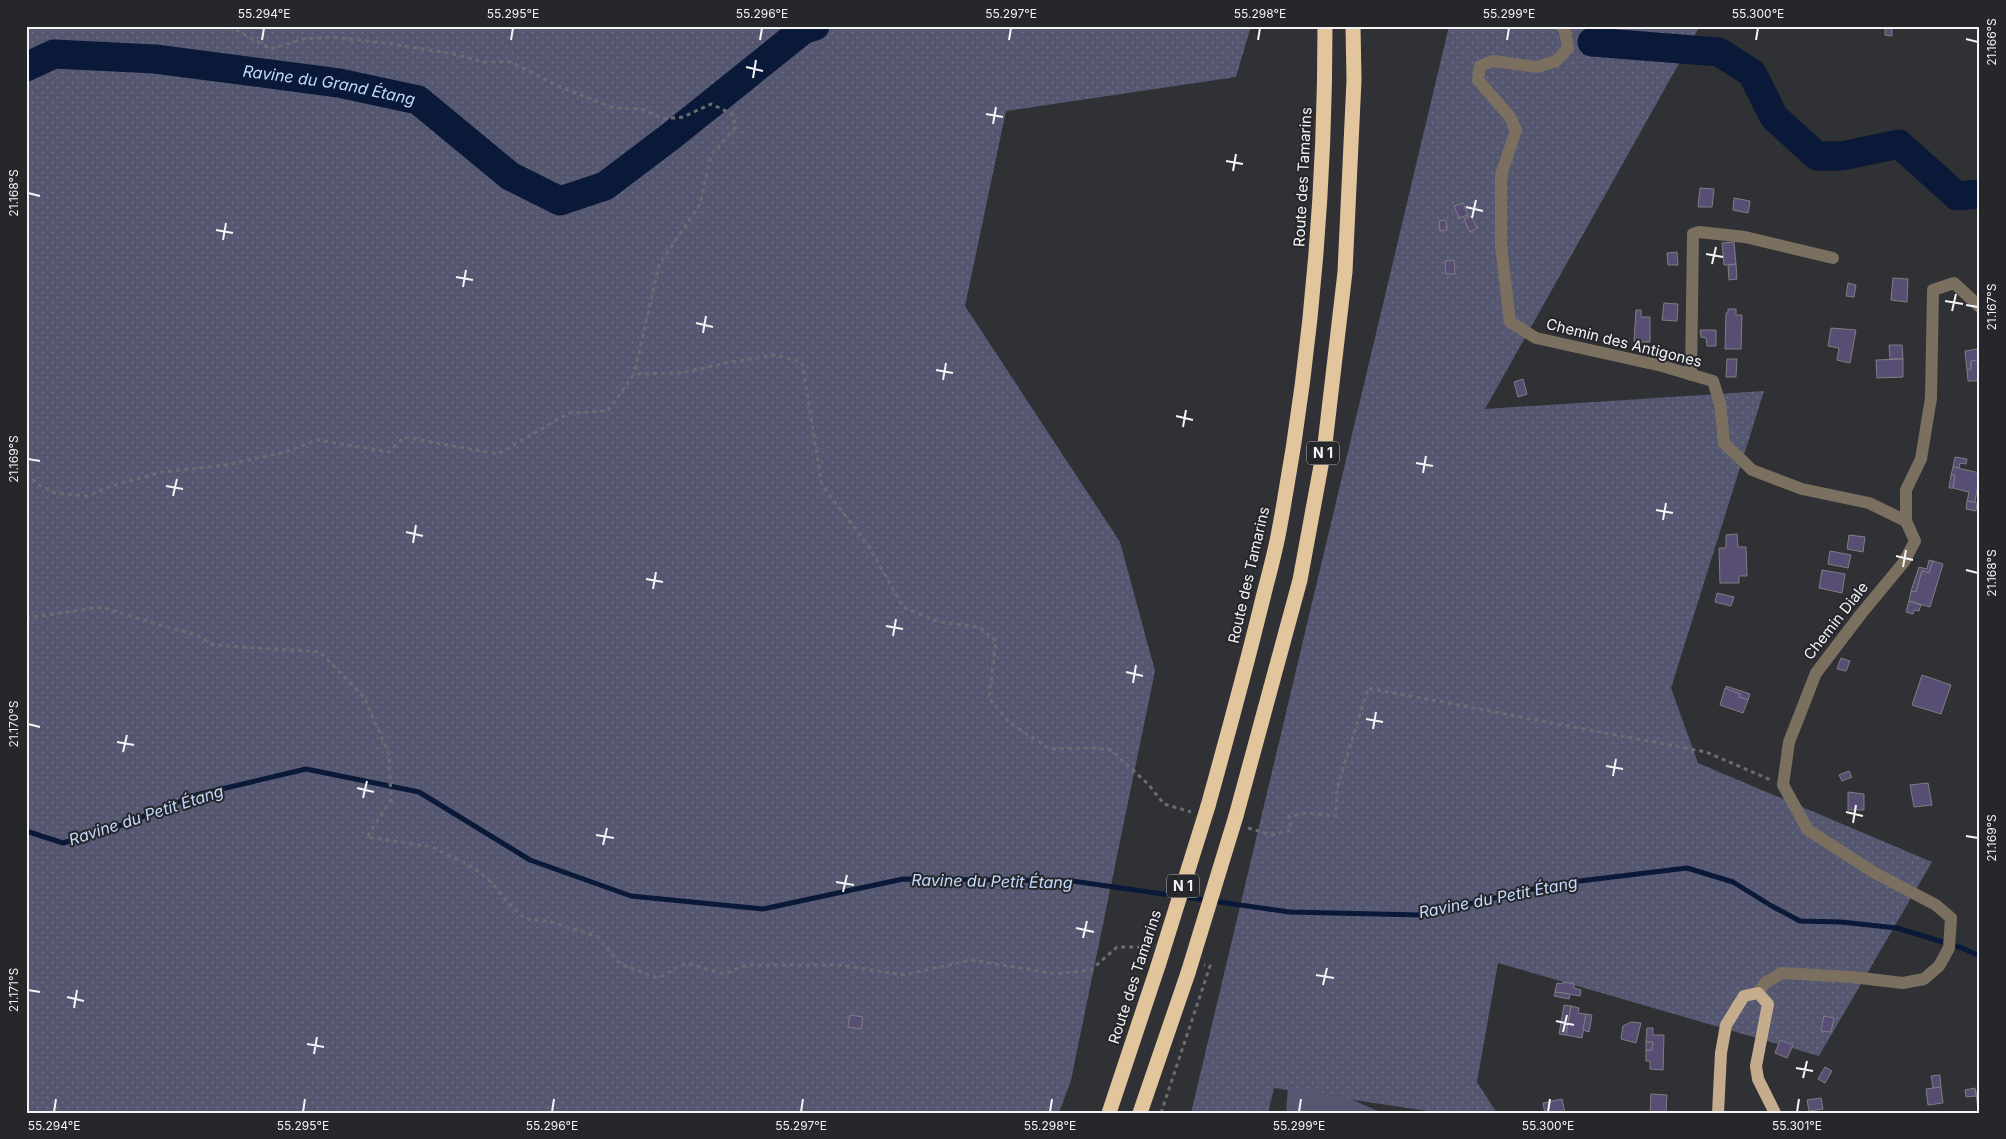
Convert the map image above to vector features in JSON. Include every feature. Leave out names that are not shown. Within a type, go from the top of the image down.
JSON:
[{"type":"highway","name":"Route des Tamarins","points":[[1110,1113],[1244,675],[1277,537],[1304,374],[1321,206],[1326,26]]},
{"type":"highway","name":"N 1","points":[[1140,1113],[1241,822],[1300,580],[1325,444],[1345,272],[1354,80],[1354,26]]},
{"type":"main road","points":[[1718,1113],[1721,1053],[1726,1025],[1744,996],[1758,993],[1768,1004],[1756,1066],[1758,1080],[1775,1113]]},
{"type":"street","name":"Chemin des Antigones","points":[[1561,26],[1565,31],[1568,48],[1556,61],[1537,67],[1493,61],[1480,66],[1478,80],[1510,117],[1516,130],[1501,175],[1501,246],[1510,322],[1536,338],[1662,366],[1713,381],[1720,402],[1724,443],[1752,470],[1802,489],[1869,503],[1906,521]]},
{"type":"street","points":[[1691,375],[1693,234],[1699,232],[1745,237],[1833,258]]},
{"type":"street","name":"Chemin Diale","points":[[1783,785],[1789,742],[1816,673],[1904,562],[1915,541],[1906,521],[1906,490],[1921,458],[1932,398],[1933,290],[1954,283],[1980,307]]},
{"type":"street","points":[[1758,993],[1765,984],[1782,973],[1903,984],[1924,979],[1939,966],[1949,948],[1951,918],[1936,905],[1875,873],[1808,830],[1783,785]]},
{"type":"path","points":[[26,474],[42,487],[55,493],[87,496],[117,484],[163,472],[220,466],[282,453],[317,440],[389,452],[404,438],[498,454],[569,413],[608,411],[634,374],[658,266],[700,204],[712,155],[736,127],[732,114],[710,104],[683,117],[664,120],[641,109],[614,108],[558,86],[511,62],[483,62],[454,54],[331,37],[303,39],[271,49],[229,26]]},
{"type":"path","points":[[634,374],[682,373],[725,363],[775,355],[802,362],[822,485],[870,548],[903,607],[939,622],[979,627],[996,641],[988,698],[1010,723],[1050,749],[1092,748],[1111,750],[1148,784],[1164,804],[1204,810]]},
{"type":"path","points":[[26,618],[102,607],[197,635],[213,645],[320,652],[364,696],[389,754],[391,800],[367,838],[432,847],[474,868],[492,883],[506,901],[526,919],[548,921],[598,936],[620,964],[658,978],[686,963],[724,974],[747,965],[840,965],[903,975],[972,960],[1056,974],[1091,970],[1117,947],[1138,947],[1157,959]]},
{"type":"path","points":[[1241,822],[1272,835],[1291,830],[1289,816],[1308,813],[1336,816],[1337,788],[1368,688],[1706,752],[1783,785]]},
{"type":"path","points":[[1161,1113],[1210,966],[1201,964]]},
{"type":"shaded area","points":[[26,26],[1251,26],[1236,77],[1006,111],[965,306],[1120,542],[1155,671],[1071,1080],[1059,1113],[26,1113]]},
{"type":"shaded area","points":[[1449,26],[1700,26],[1485,409],[1764,391],[1671,688],[1698,763],[1932,862],[1819,1056],[1498,963],[1477,1082],[1497,1113],[1441,1113],[1274,1088],[1268,1113],[1191,1113]]},
{"type":"shaded area","points":[[1288,1087],[1346,1097],[1382,1113],[1286,1113]]},
{"type":"building","points":[[1885,27],[1892,27],[1892,36],[1885,35]]},
{"type":"building","points":[[1700,188],[1714,189],[1712,207],[1698,207]]},
{"type":"building","points":[[1734,198],[1750,201],[1748,213],[1733,210]]},
{"type":"building","points":[[1463,203],[1468,215],[1459,218],[1454,206]]},
{"type":"building","points":[[1471,216],[1477,228],[1470,232],[1464,219]]},
{"type":"building","points":[[1446,220],[1447,230],[1440,231],[1439,221]]},
{"type":"building","points":[[1734,242],[1736,264],[1724,265],[1722,243]]},
{"type":"building","points":[[1677,252],[1678,265],[1668,265],[1667,253]]},
{"type":"building","points":[[1454,260],[1455,274],[1446,274],[1445,261]]},
{"type":"building","points":[[1736,264],[1737,279],[1729,280],[1728,265]]},
{"type":"building","points":[[1893,278],[1908,279],[1907,302],[1891,300]]},
{"type":"building","points":[[1848,283],[1856,285],[1854,297],[1846,296]]},
{"type":"building","points":[[1664,303],[1678,304],[1677,321],[1662,320]]},
{"type":"building","points":[[1728,309],[1736,309],[1736,315],[1742,315],[1741,349],[1725,349],[1726,313],[1728,313]]},
{"type":"building","points":[[1636,310],[1641,310],[1641,317],[1650,317],[1650,342],[1634,342]]},
{"type":"building","points":[[1831,328],[1856,330],[1850,363],[1837,360],[1839,348],[1828,346]]},
{"type":"building","points":[[1700,330],[1716,330],[1716,346],[1707,346],[1706,338],[1701,337]]},
{"type":"building","points":[[1889,345],[1902,345],[1903,359],[1890,359]]},
{"type":"building","points":[[1977,349],[1978,360],[1971,361],[1971,369],[1967,370],[1965,351]]},
{"type":"building","points":[[1727,359],[1737,359],[1736,377],[1726,377]]},
{"type":"building","points":[[1903,359],[1903,377],[1877,378],[1876,360]]},
{"type":"building","points":[[1980,360],[1980,381],[1968,381],[1967,370],[1971,369],[1971,361]]},
{"type":"building","points":[[1523,379],[1527,394],[1518,397],[1514,382]]},
{"type":"building","points":[[1955,457],[1967,459],[1966,464],[1960,463],[1959,468],[1953,467]]},
{"type":"building","points":[[1953,467],[1980,473],[1975,502],[1967,501],[1969,492],[1953,488],[1955,475],[1951,475]]},
{"type":"building","points":[[1951,475],[1955,475],[1953,488],[1949,488]]},
{"type":"building","points":[[1967,501],[1977,503],[1976,511],[1966,509]]},
{"type":"building","points":[[1737,534],[1738,547],[1746,547],[1747,576],[1739,576],[1739,583],[1720,583],[1719,548],[1726,548],[1726,535]]},
{"type":"building","points":[[1849,535],[1865,537],[1863,552],[1847,549]]},
{"type":"building","points":[[1830,551],[1851,555],[1848,568],[1828,564]]},
{"type":"building","points":[[1929,560],[1933,561],[1929,573],[1922,571],[1916,592],[1911,591],[1919,567],[1927,569]]},
{"type":"building","points":[[1933,561],[1943,564],[1930,607],[1909,601],[1911,591],[1916,592],[1922,571],[1929,573]]},
{"type":"building","points":[[1822,570],[1845,574],[1842,593],[1819,588]]},
{"type":"building","points":[[1717,593],[1734,597],[1731,606],[1715,602]]},
{"type":"building","points":[[1909,601],[1921,605],[1919,611],[1914,610],[1913,614],[1906,612]]},
{"type":"building","points":[[1841,658],[1850,661],[1846,671],[1837,669]]},
{"type":"building","points":[[1922,675],[1951,685],[1941,714],[1912,705]]},
{"type":"building","points":[[1726,686],[1750,694],[1748,700],[1739,697],[1740,694],[1727,690]]},
{"type":"building","points":[[1725,688],[1740,694],[1739,697],[1748,700],[1743,713],[1720,705]]},
{"type":"building","points":[[1849,771],[1852,777],[1842,781],[1839,775]]},
{"type":"building","points":[[1928,783],[1932,805],[1914,807],[1910,785]]},
{"type":"building","points":[[1848,792],[1864,794],[1864,810],[1848,810]]},
{"type":"building","points":[[1563,982],[1574,984],[1574,988],[1581,990],[1580,996],[1555,992],[1557,983],[1563,984]]},
{"type":"building","points":[[1555,992],[1570,994],[1569,999],[1554,996]]},
{"type":"building","points":[[1564,1005],[1571,1006],[1566,1035],[1559,1034]]},
{"type":"building","points":[[1571,1006],[1579,1008],[1578,1013],[1586,1014],[1582,1038],[1566,1035]]},
{"type":"building","points":[[1586,1014],[1592,1015],[1589,1032],[1583,1030]]},
{"type":"building","points":[[850,1015],[863,1017],[861,1029],[848,1027]]},
{"type":"building","points":[[1824,1016],[1834,1018],[1831,1032],[1821,1031]]},
{"type":"building","points":[[1631,1022],[1641,1023],[1636,1043],[1621,1039],[1623,1026]]},
{"type":"building","points":[[1647,1028],[1653,1028],[1653,1035],[1664,1035],[1663,1070],[1650,1069],[1650,1061],[1646,1061],[1646,1050],[1652,1050],[1653,1042],[1646,1042]]},
{"type":"building","points":[[1780,1040],[1793,1045],[1787,1058],[1775,1053]]},
{"type":"building","points":[[1646,1042],[1653,1042],[1652,1050],[1646,1050]]},
{"type":"building","points":[[1825,1067],[1832,1071],[1825,1083],[1818,1079]]},
{"type":"building","points":[[1940,1075],[1941,1087],[1933,1088],[1931,1076]]},
{"type":"building","points":[[1941,1087],[1943,1103],[1928,1105],[1926,1089]]},
{"type":"building","points":[[1975,1088],[1976,1096],[1966,1097],[1965,1090]]},
{"type":"building","points":[[1976,1092],[1980,1092],[1980,1111],[1978,1111]]},
{"type":"building","points":[[1651,1094],[1667,1095],[1666,1113],[1650,1113]]},
{"type":"building","points":[[1821,1098],[1823,1109],[1809,1111],[1807,1100]]},
{"type":"building","points":[[1562,1099],[1565,1113],[1545,1113],[1543,1103]]},
{"type":"waterway","name":"Ravine du Grand Étang","points":[[26,67],[54,54],[155,59],[339,83],[418,100],[510,176],[560,201],[605,186],[671,136],[803,30],[815,26]]},
{"type":"waterway","name":"Ravine du Grand Étang","points":[[1592,42],[1719,52],[1752,73],[1774,117],[1817,156],[1842,156],[1899,144],[1957,196],[1980,194]]},
{"type":"waterway","name":"Ravine du Petit Étang","points":[[26,831],[63,843],[122,825],[196,795],[306,769],[419,792],[530,860],[631,896],[763,909],[903,879],[1072,881],[1290,912],[1421,915],[1555,884],[1687,868],[1733,882],[1800,921],[1841,922],[1897,928],[1962,948],[1980,956]]}]
